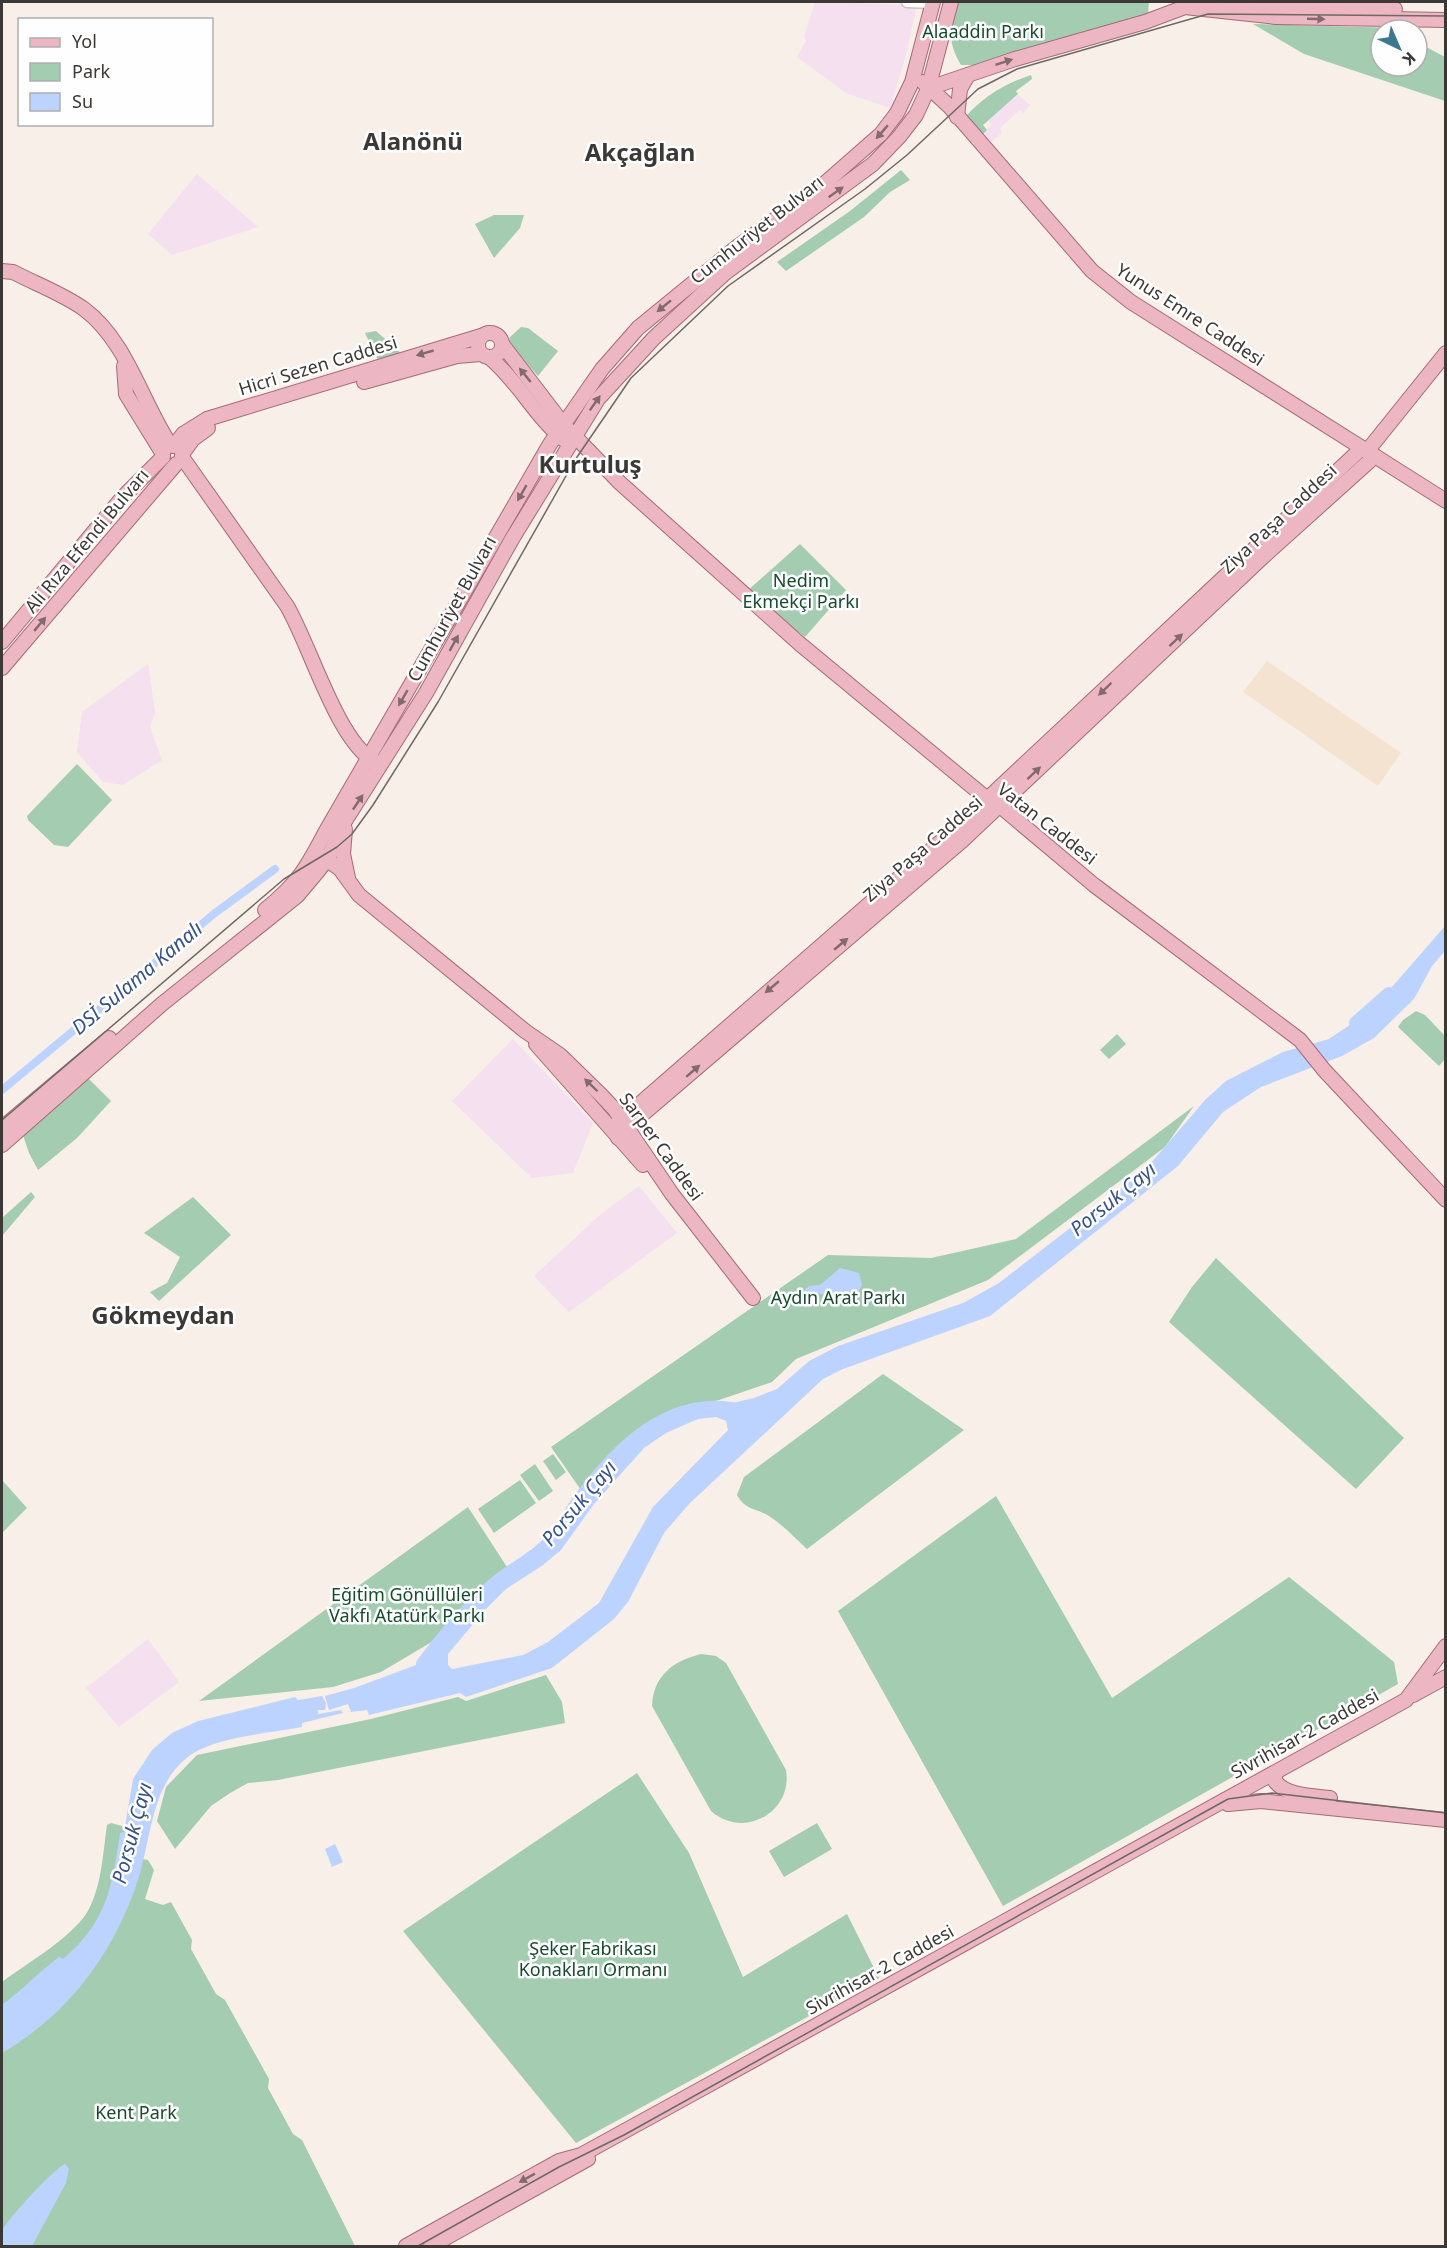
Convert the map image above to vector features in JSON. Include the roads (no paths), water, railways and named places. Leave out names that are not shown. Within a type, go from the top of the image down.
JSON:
[{"type":"main road","points":[[922,85],[926,30],[933,2]]},
{"type":"main road","points":[[922,85],[951,2]]},
{"type":"main road","points":[[1145,22],[1158,8],[1159,2]]},
{"type":"main road","points":[[1220,2],[1245,5],[1446,11]]},
{"type":"main road","points":[[922,85],[968,75],[1015,58],[1145,22],[1185,7],[1276,17],[1446,20]]},
{"type":"main road","points":[[916,115],[936,105],[953,111],[960,89],[968,75]]},
{"type":"main road","name":"Yunus Emre Caddesi","points":[[922,85],[953,111],[1092,271],[1131,302],[1446,501]]},
{"type":"main road","name":"Cumhuriyet Bulvarı","points":[[328,858],[345,820],[426,693],[566,434],[619,372],[725,273],[873,164],[916,115],[922,85]]},
{"type":"main road","name":"Cumhuriyet Bulvarı","points":[[2,1144],[162,1004],[297,896],[368,758],[627,338],[737,247],[824,184],[864,151],[922,85]]},
{"type":"main road","points":[[2,271],[13,272],[83,308],[101,324],[123,358],[174,455],[222,513],[287,606],[300,628],[343,726],[368,758],[381,765]]},
{"type":"main road","points":[[488,333],[496,334],[566,434],[546,426],[512,379],[477,348],[481,336],[488,333]]},
{"type":"main road","name":"Hicri Sezen Caddesi","points":[[174,455],[183,434],[207,419],[481,336]]},
{"type":"main road","points":[[174,455],[209,427],[457,356],[497,355],[502,344]]},
{"type":"main road","name":"Ziya Paşa Caddesi","points":[[619,1129],[643,1114],[1000,806],[1264,556],[1369,451],[1446,353]]},
{"type":"main road","name":"Vatan Caddesi","points":[[566,434],[608,477],[619,482],[800,644],[986,798],[1000,806],[1094,885],[1300,1040],[1324,1070],[1446,1200]]},
{"type":"main road","name":"Ziya Paşa Caddesi","points":[[619,1129],[921,859],[1369,451]]},
{"type":"main road","name":"Ali Rıza Efendi Bulvarı","points":[[2,642],[122,498],[174,455]]},
{"type":"main road","name":"Ali Rıza Efendi Bulvarı","points":[[2,668],[174,455]]},
{"type":"main road","points":[[345,820],[343,854],[349,883]]},
{"type":"main road","name":"Sarper Caddesi","points":[[315,861],[328,858],[349,883],[402,930],[525,1031],[560,1055],[608,1103],[619,1129],[645,1167],[750,1300]]},
{"type":"main road","points":[[315,861],[349,883]]},
{"type":"main road","name":"Cumhuriyet Bulvarı","points":[[2,1128],[286,893],[315,861]]},
{"type":"main road","points":[[1406,1700],[1446,1646]]},
{"type":"main road","points":[[1406,1700],[1446,1677]]},
{"type":"main road","name":"Sivrihisar-2 Caddesi","points":[[431,2247],[1228,1804],[1406,1700]]},
{"type":"main road","name":"Sivrihisar-2 Caddesi","points":[[406,2247],[559,2161],[581,2155],[1406,1700]]},
{"type":"main road","points":[[1275,1777],[1277,1784],[1295,1792],[1446,1811]]},
{"type":"main road","points":[[1228,1804],[1261,1801],[1446,1820]]},
{"type":"street","points":[[907,2],[933,2]]},
{"type":"water","points":[[1445,926],[1445,951],[1432,966],[1414,999],[1374,1038],[1342,1056],[1261,1087],[1223,1112],[1178,1166],[990,1316],[843,1369],[823,1379],[689,1504],[664,1533],[628,1602],[614,1619],[552,1668],[466,1697],[460,1693],[369,1715],[367,1710],[351,1712],[348,1704],[329,1710],[325,1696],[416,1665],[442,1644],[463,1623],[477,1602],[498,1583],[548,1551],[565,1533],[586,1499],[634,1445],[653,1430],[680,1415],[754,1398],[777,1389],[809,1361],[838,1346],[963,1303],[999,1283],[1144,1171],[1206,1099],[1226,1081],[1283,1052],[1329,1039],[1372,1010]],"holes":[[[716,1417],[726,1421],[728,1430],[653,1507],[599,1603],[548,1642],[523,1655],[452,1669],[448,1665],[448,1654],[485,1610],[506,1589],[543,1565],[561,1550],[594,1504],[644,1448],[666,1433],[698,1419]]]},
{"type":"water","points":[[840,1268],[859,1273],[862,1285],[859,1291],[852,1295],[839,1291],[831,1297],[818,1293],[806,1308],[799,1295],[809,1286],[820,1285]]},
{"type":"water","points":[[322,1696],[326,1703],[325,1710],[318,1710],[318,1714],[341,1710],[343,1713],[302,1723],[302,1727],[215,1743],[192,1754],[178,1766],[167,1781],[160,1797],[136,1886],[126,1912],[100,1960],[84,1982],[47,2021],[2,2053],[2,2005],[59,1957],[63,1959],[78,1945],[98,1917],[110,1887],[120,1833],[124,1832],[133,1779],[152,1750],[172,1733],[198,1721],[295,1697],[298,1700]]},
{"type":"water","points":[[335,1844],[343,1862],[332,1867],[325,1849]]},
{"type":"water","points":[[65,2164],[69,2169],[66,2183],[32,2246],[2,2246],[1,2234],[5,2226],[41,2184]]},
{"type":"waterway","name":"DSİ Sulama Kanalı","points":[[2,1090],[215,913],[275,869]]},
{"type":"waterway","name":"Porsuk Çayı","points":[[1356,1023],[1389,994]]},
{"type":"waterway","name":"Porsuk Çayı","points":[[423,1664],[487,1591],[552,1540],[593,1483],[625,1448],[644,1433],[685,1412],[707,1408],[731,1409]]},
{"type":"tram line","points":[[2,1120],[284,879],[337,847],[352,834],[438,702],[575,460],[631,378],[728,286],[865,189],[907,155],[978,89],[1017,69],[1208,14],[1446,16]]},
{"type":"tram line","points":[[418,2246],[559,2167],[624,2135],[1228,1799],[1272,1793],[1446,1813]]},
{"type":"district","name":"Alanönü","points":[[413,142]]},
{"type":"district","name":"Akçağlan","points":[[640,153]]},
{"type":"district","name":"Kurtuluş","points":[[590,465]]},
{"type":"district","name":"Gökmeydan","points":[[163,1316]]},
{"type":"park label","name":"Alaaddin Parkı","points":[[983,32]]},
{"type":"park label","name":"Nedim Ekmekçi Parkı","points":[[801,591]]},
{"type":"park label","name":"Aydın Arat Parkı","points":[[838,1298]]},
{"type":"park label","name":"Eğitim Gönüllüleri Vakfı Atatürk Parkı","points":[[407,1605]]},
{"type":"park label","name":"Şeker Fabrikası Konakları Ormanı","points":[[593,1959]]},
{"type":"park label","name":"Kent Park","points":[[136,2113]]}]
